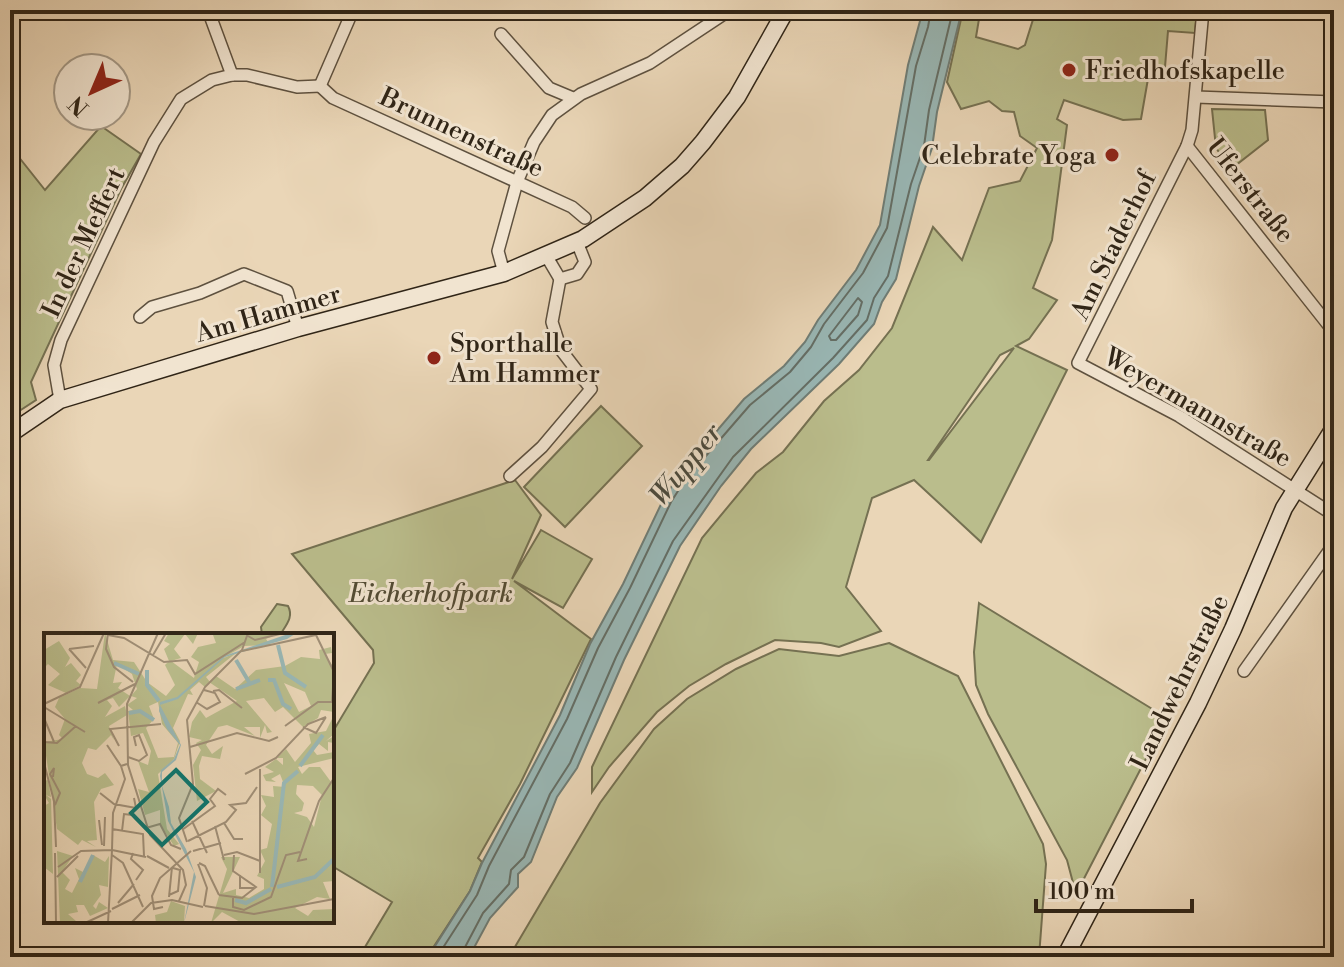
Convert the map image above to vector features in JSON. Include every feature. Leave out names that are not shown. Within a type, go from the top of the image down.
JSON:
[{"type":"main road","name":"Am Hammer","points":[[10,434],[60,400],[298,328],[504,273],[577,242],[637,205],[682,166],[737,97],[786,10]]},
{"type":"main road","name":"Landwehrstraße","points":[[1065,957],[1198,703],[1284,508],[1334,428]]},
{"type":"street","points":[[208,10],[232,75],[247,75],[297,87],[320,86],[353,10]]},
{"type":"street","points":[[504,273],[498,251],[517,182],[534,142],[552,115],[573,98],[650,63],[730,10]]},
{"type":"street","name":"Uferstraße","points":[[1203,10],[1196,97],[1187,146],[1334,332]]},
{"type":"street","points":[[501,34],[549,88],[573,98]]},
{"type":"street","name":"In der Meffert","points":[[60,400],[54,365],[61,340],[154,142],[181,99],[212,80],[232,75]]},
{"type":"street","name":"Brunnenstraße","points":[[320,86],[333,98],[572,207],[585,218]]},
{"type":"street","points":[[1196,97],[1334,102]]},
{"type":"street","name":"Am Staderhof","points":[[1078,363],[1187,146]]},
{"type":"street","points":[[560,279],[577,274],[585,262],[577,242]]},
{"type":"street","points":[[510,476],[542,447],[591,389],[561,350],[552,322],[560,279],[547,257]]},
{"type":"street","points":[[140,317],[152,307],[200,293],[244,274],[287,291],[298,328]]},
{"type":"street","name":"Weyermannstraße","points":[[1078,363],[1179,416],[1334,515]]},
{"type":"street","points":[[1244,671],[1334,544]]},
{"type":"green space","points":[[963,10],[980,13],[976,37],[1018,49],[1025,45],[1036,10],[1197,10],[1195,33],[1168,31],[1165,67],[1149,73],[1141,119],[1123,120],[1064,100],[1057,119],[1067,125],[1052,240],[1033,288],[1057,300],[1029,339],[1016,346],[1067,370],[981,542],[914,480],[872,498],[846,587],[881,631],[839,647],[775,640],[726,664],[689,686],[657,712],[609,767],[592,792],[592,767],[702,538],[756,473],[783,452],[824,401],[859,370],[892,328],[933,227],[962,260],[989,188],[1020,181],[1037,148],[1020,136],[1014,112],[1002,111],[989,101],[961,109],[947,82]],"holes":[[[1014,348],[929,460],[1000,355]]]},
{"type":"green space","points":[[1212,109],[1265,110],[1268,140],[1231,169],[1216,148]]},
{"type":"green space","points":[[96,132],[110,132],[141,154],[121,189],[31,382],[36,400],[10,417],[10,146],[45,190]]},
{"type":"green space","points":[[601,406],[642,446],[565,527],[524,487]]},
{"type":"green space","name":"Eicherhofpark","points":[[515,480],[541,515],[512,579],[541,530],[592,559],[563,608],[514,581],[591,639],[520,784],[478,858],[482,862],[470,891],[427,957],[359,957],[392,902],[334,867],[334,733],[374,663],[373,650],[292,554]]},
{"type":"green space","points":[[979,603],[1167,718],[1076,894],[1067,860],[988,714],[976,685],[974,652]]},
{"type":"green space","points":[[277,604],[288,606],[290,614],[281,633],[262,633],[261,627]]},
{"type":"green space","points":[[889,643],[958,676],[1043,844],[1046,864],[1039,957],[509,957],[600,803],[654,729],[687,699],[736,669],[779,649],[839,656]]},
{"type":"water","points":[[923,10],[962,10],[937,112],[932,148],[919,186],[896,279],[882,302],[874,324],[839,364],[751,449],[680,546],[624,660],[577,768],[557,797],[531,862],[518,874],[518,887],[490,918],[469,957],[428,957],[470,891],[560,715],[590,644],[664,498],[679,475],[744,399],[784,366],[805,342],[856,270],[880,225],[908,65]]},
{"type":"place","name":"Friedhofskapelle","points":[[1069,70]]},
{"type":"place","name":"Celebrate Yoga","points":[[1112,155]]},
{"type":"place","name":"Sporthalle Am Hammer","points":[[434,358]]},
{"type":"water label","name":"Wupper","points":[[685,464]]}]
